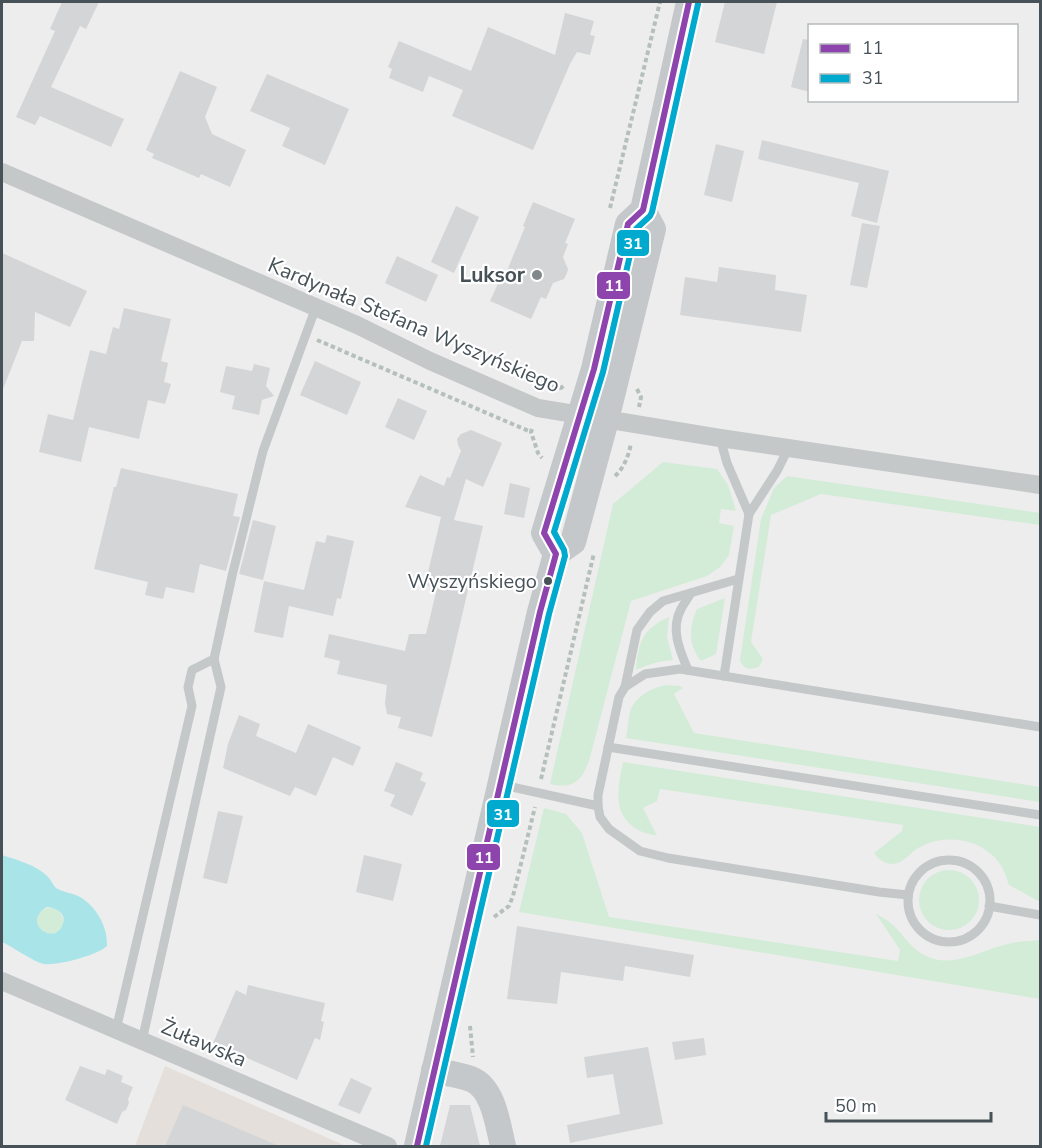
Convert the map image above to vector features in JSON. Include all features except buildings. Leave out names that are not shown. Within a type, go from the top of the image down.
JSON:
[{"type":"main road","points":[[556,554],[544,533],[594,369],[628,224],[643,210],[689,2]]},
{"type":"main road","points":[[417,1146],[540,612],[556,554],[573,542],[606,420],[652,229],[643,210]]},
{"type":"main road","points":[[434,1070],[471,1079],[488,1094],[503,1146]]},
{"type":"street","name":"Kardynała Stefana Wyszyńskiego","points":[[2,172],[357,325],[430,361],[538,408],[720,438],[1041,485]]},
{"type":"street","name":"Żuławska","points":[[2,981],[366,1142],[388,1146]]},
{"type":"lane","points":[[142,1041],[221,687],[214,659],[232,576],[264,451],[316,307]]},
{"type":"lane","points":[[720,438],[728,466],[749,514]]},
{"type":"lane","points":[[724,676],[749,514],[777,471],[788,448]]},
{"type":"lane","points":[[738,579],[663,601],[650,612],[637,630],[625,687],[619,697],[598,795],[600,817],[609,829],[640,851],[668,858],[908,895]]},
{"type":"lane","points":[[688,670],[676,638],[676,623],[680,610],[691,592]]},
{"type":"lane","points":[[116,1030],[192,706],[188,687],[192,670],[214,659]]},
{"type":"lane","points":[[625,687],[645,674],[680,669],[1041,727]]},
{"type":"lane","points":[[608,747],[1041,814]]},
{"type":"lane","points":[[501,784],[598,806]]},
{"type":"lane","points":[[942,860],[954,860],[967,864],[985,881],[990,906],[986,918],[974,933],[956,941],[943,941],[931,938],[920,930],[913,920],[908,895],[915,877],[929,864],[942,860]]},
{"type":"lane","points":[[990,906],[1041,915]]},
{"type":"path","points":[[610,210],[660,2]]},
{"type":"path","points":[[306,335],[531,432]]},
{"type":"path","points":[[533,423],[531,432],[538,453],[546,461]]},
{"type":"path","points":[[613,478],[619,472],[631,447]]},
{"type":"path","points":[[492,919],[509,906],[513,896],[596,544]]},
{"type":"path","points":[[470,1024],[474,1055],[471,1079]]},
{"type":"shaded area","points":[[165,1066],[346,1146],[135,1146]]},
{"type":"green space","points":[[663,462],[717,469],[728,485],[736,511],[721,509],[719,523],[734,526],[729,555],[720,567],[707,576],[631,601],[586,768],[575,782],[565,785],[550,784],[613,504]]},
{"type":"green space","points":[[787,476],[1040,513],[1040,525],[821,494],[771,515],[751,642],[763,659],[759,667],[753,669],[743,666],[740,660],[761,519],[774,488]]},
{"type":"green space","points":[[725,598],[716,654],[700,660],[693,648],[691,635],[694,615],[697,609]]},
{"type":"green space","points":[[669,617],[667,637],[673,660],[654,663],[636,670],[640,644],[648,631]]},
{"type":"green space","points":[[666,685],[683,688],[674,694],[694,733],[1040,787],[1040,802],[626,738],[630,712],[637,700],[655,688]]},
{"type":"green space","points":[[623,762],[1040,827],[1040,902],[1009,885],[1003,869],[989,853],[961,840],[940,840],[920,847],[898,863],[884,862],[874,853],[902,831],[903,825],[660,789],[657,801],[643,808],[657,836],[642,832],[629,824],[620,808],[618,791]]},
{"type":"green space","points":[[544,808],[566,814],[582,833],[609,917],[898,961],[900,950],[876,914],[893,925],[920,953],[936,959],[957,959],[1012,943],[1040,940],[1040,999],[519,912]]},
{"type":"green space","points":[[949,870],[966,875],[974,883],[979,900],[974,917],[966,925],[949,930],[932,925],[924,917],[919,900],[924,883],[932,875]]},
{"type":"green space","points":[[50,908],[59,912],[63,921],[59,930],[50,934],[41,930],[37,921],[41,912]]},
{"type":"water","points":[[2,855],[38,869],[56,888],[78,896],[90,905],[103,924],[107,946],[77,959],[44,964],[2,942]],"holes":[[[47,907],[58,910],[64,918],[58,932],[52,934],[41,930],[37,919]]]},
{"type":"transit line","name":"11","points":[[417,1146],[540,612],[556,554],[544,533],[594,369],[628,224],[643,210],[689,2]]},
{"type":"transit line","name":"31","points":[[426,1146],[549,614],[565,556],[554,532],[603,372],[636,229],[652,212],[698,4]]},
{"type":"place","name":"Luksor","points":[[537,275]]},
{"type":"place","name":"Wyszyńskiego","points":[[548,581]]}]
